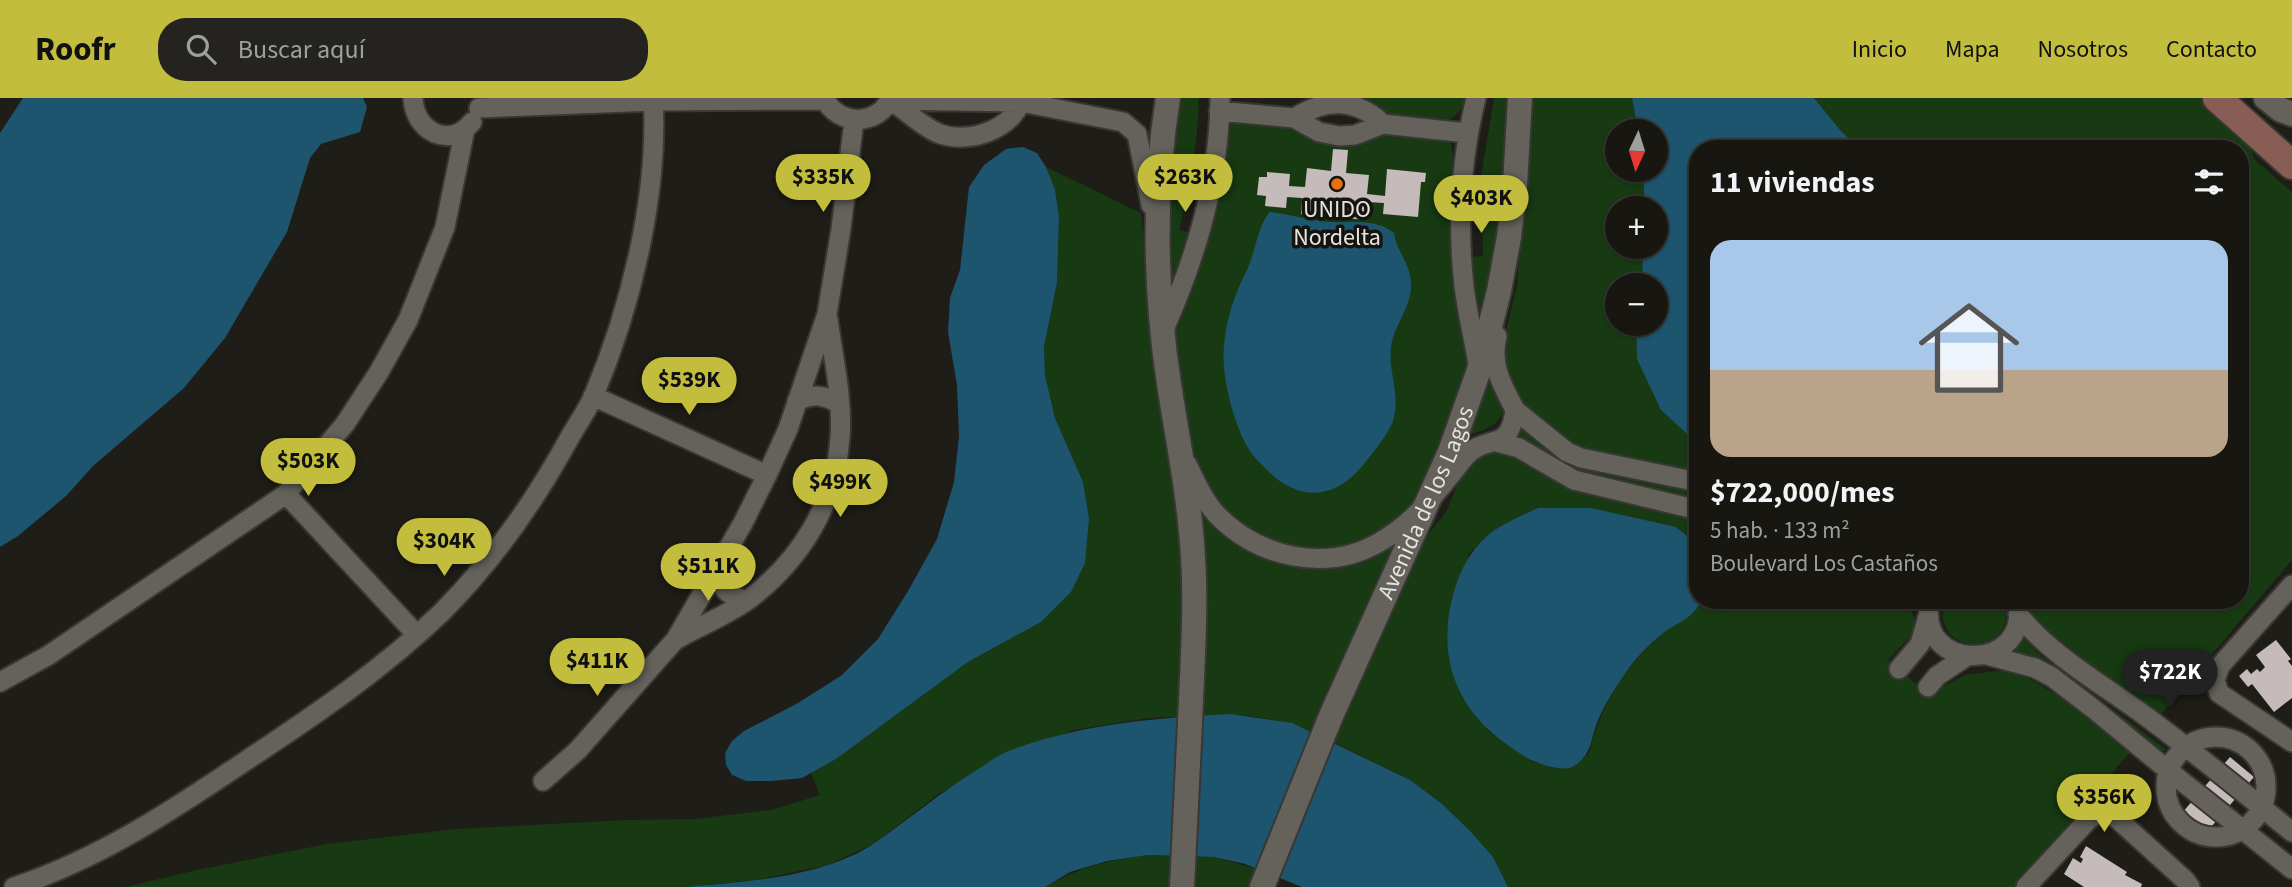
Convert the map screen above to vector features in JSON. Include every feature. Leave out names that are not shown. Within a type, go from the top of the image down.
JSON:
[{"type":"main road","points":[[2217,98],[2292,165]]},
{"type":"street","points":[[413,98],[417,118],[423,126],[436,133],[451,135],[465,129],[476,118],[479,103],[824,99],[833,111],[854,120],[874,116],[890,99]]},
{"type":"street","points":[[1168,98],[1162,153],[1159,258],[1163,332],[1193,557],[1195,611],[1182,887]]},
{"type":"street","points":[[1476,98],[1467,133],[1460,227],[1464,286],[1479,370]]},
{"type":"street","name":"Avenida de los Lagos","points":[[1262,887],[1331,716],[1450,452],[1479,370],[1499,291],[1509,237],[1520,98]]},
{"type":"street","points":[[2266,98],[2281,110],[2292,114]]},
{"type":"street","points":[[14,887],[113,846],[186,802],[342,697],[443,611],[507,539],[553,469],[593,396],[621,318],[644,229],[652,176],[653,99]]},
{"type":"street","points":[[890,99],[1021,100],[1123,122],[1137,134],[1159,258]]},
{"type":"street","points":[[890,99],[939,133],[960,138],[997,128],[1010,118],[1021,100]]},
{"type":"street","points":[[1294,118],[1321,104],[1342,102],[1358,104],[1373,113],[1382,124]]},
{"type":"street","points":[[1163,332],[1186,279],[1202,229],[1214,171],[1220,104],[1294,118],[1319,132],[1339,136],[1355,135],[1382,124],[1467,133]]},
{"type":"street","points":[[543,781],[578,750],[676,639],[719,567],[767,475],[788,429],[827,314],[841,229],[854,120]]},
{"type":"street","points":[[0,682],[49,656],[285,494],[345,424],[379,372],[408,320],[445,227],[465,129]]},
{"type":"street","points":[[436,133],[450,158],[456,179]]},
{"type":"street","points":[[1509,237],[1510,280],[1493,361],[1505,393],[1515,410],[1567,452],[1581,458],[1689,480]]},
{"type":"street","points":[[676,639],[746,601],[788,564],[816,522],[829,495],[841,435],[827,314]]},
{"type":"street","points":[[797,401],[817,395],[839,404]]},
{"type":"street","points":[[593,396],[767,475]]},
{"type":"street","points":[[1180,447],[1196,484],[1215,513],[1238,534],[1283,555],[1315,558],[1348,555],[1378,543],[1428,503],[1473,449],[1497,442],[1510,431],[1515,410]]},
{"type":"street","points":[[1497,442],[1519,448],[1574,480],[1689,508]]},
{"type":"street","points":[[285,494],[416,634]]},
{"type":"street","points":[[719,567],[719,581],[724,591],[731,597],[746,601]]},
{"type":"street","points":[[2292,584],[2220,666],[2216,688],[2292,742]]},
{"type":"street","points":[[1899,669],[1920,644],[1926,609]]},
{"type":"street","points":[[1927,609],[1932,630],[1940,642],[1953,652],[1967,656],[1987,655],[2035,668],[2052,677],[2292,869]]},
{"type":"street","points":[[1987,655],[2000,649],[2009,639],[2016,627],[2018,609]]},
{"type":"street","points":[[2019,609],[2030,630],[2187,746],[2292,832]]},
{"type":"street","points":[[1928,687],[1937,676],[1967,656]]},
{"type":"street","points":[[2218,737],[2234,740],[2248,748],[2259,760],[2265,775],[2266,792],[2255,820],[2244,829],[2230,835],[2214,837],[2199,834],[2186,827],[2175,815],[2168,802],[2166,786],[2176,757],[2187,746],[2202,739],[2218,737]]},
{"type":"street","points":[[2026,887],[2088,820],[2095,814],[2105,813],[2113,815],[2190,887]]},
{"type":"green space","points":[[1179,98],[1199,98],[1193,164],[1179,230],[1191,233],[1170,294],[1169,219]]},
{"type":"green space","points":[[1362,98],[1465,98],[1457,114],[1445,120],[1437,120],[1385,112]]},
{"type":"green space","points":[[1494,98],[1510,98],[1500,210],[1479,321],[1471,278],[1471,257],[1483,256],[1481,177]]},
{"type":"green space","points":[[1530,98],[1632,98],[1636,119],[1605,119],[1605,182],[1644,182],[1644,196],[1605,196],[1605,259],[1643,259],[1642,273],[1605,273],[1605,336],[1636,336],[1637,359],[1689,435],[1689,474],[1582,450],[1564,441],[1513,391],[1503,372],[1507,327],[1517,286]]},
{"type":"green space","points":[[1814,98],[2204,98],[2249,140],[1850,140]]},
{"type":"green space","points":[[1236,120],[1380,134],[1401,133],[1446,139],[1451,145],[1451,249],[1467,352],[1465,374],[1459,397],[1423,488],[1409,509],[1393,525],[1354,545],[1316,550],[1271,543],[1233,522],[1195,471],[1173,353],[1177,317],[1228,125]]},
{"type":"green space","points":[[2249,140],[2254,159],[2292,192],[2292,560],[2157,719],[2049,641],[2028,609],[2249,609]]},
{"type":"green space","points":[[1046,167],[1141,213],[1155,349],[1182,556],[1186,674],[1179,675],[1177,717],[1148,718],[1073,730],[940,793],[873,844],[828,865],[756,880],[687,887],[125,887],[327,844],[456,829],[695,819],[771,810],[820,795],[811,773],[836,759],[968,662],[1041,622],[1083,482],[1055,418],[1045,375],[1044,347],[1057,283],[1059,217],[1055,189]]},
{"type":"green space","points":[[1489,368],[1504,409],[1495,424],[1469,435],[1467,433]]},
{"type":"green space","points":[[1516,425],[1666,484],[1689,490],[1689,500],[1579,473],[1541,454],[1512,434]]},
{"type":"green space","points":[[1498,446],[1689,514],[1689,538],[1676,527],[1538,508],[1488,535],[1468,555],[1488,731],[1536,763],[1588,755],[1607,704],[1624,675],[1661,635],[1696,609],[1911,609],[1916,623],[1909,638],[1888,660],[1928,694],[1965,675],[2004,670],[2030,679],[2060,697],[2131,751],[2016,887],[1508,887],[1493,857],[1441,803],[1410,780],[1333,742],[1409,559],[1446,512],[1468,459]]},
{"type":"green space","points":[[1194,502],[1227,534],[1253,553],[1283,563],[1310,561],[1399,539],[1314,734],[1288,724],[1260,718],[1202,716]]},
{"type":"green space","points":[[1944,609],[2005,609],[2006,619],[2000,632],[1989,641],[1975,644],[1962,642],[1950,634],[1943,620]]},
{"type":"green space","points":[[2024,638],[2038,653],[2166,749],[2161,754],[2013,654]]},
{"type":"green space","points":[[1147,855],[1171,856],[1170,887],[1045,887],[1094,865]]},
{"type":"green space","points":[[1197,857],[1214,857],[1260,870],[1253,887],[1195,887]]},
{"type":"water","points":[[23,98],[363,98],[367,107],[360,132],[321,144],[310,158],[287,232],[225,338],[184,388],[93,466],[66,496],[18,536],[0,547],[0,133]]},
{"type":"water","points":[[1632,98],[1814,98],[1850,140],[1689,140],[1689,436],[1661,410],[1637,359],[1636,336],[1668,336],[1668,273],[1642,273],[1643,259],[1668,259],[1668,196],[1644,196],[1644,182],[1668,182],[1668,119],[1636,119]]},
{"type":"water","points":[[1023,147],[1037,153],[1055,189],[1059,217],[1057,283],[1044,347],[1045,375],[1055,418],[1083,482],[1089,518],[1085,563],[1071,592],[1041,622],[968,662],[836,759],[802,778],[746,781],[732,775],[726,765],[725,753],[732,741],[744,731],[798,703],[842,675],[878,639],[937,539],[954,482],[959,436],[957,385],[948,332],[950,298],[960,270],[969,187],[984,165],[1006,149]]},
{"type":"water","points":[[1270,212],[1319,221],[1368,223],[1386,228],[1394,233],[1410,274],[1409,299],[1391,347],[1396,402],[1393,421],[1382,441],[1356,473],[1331,490],[1305,492],[1291,488],[1265,468],[1248,448],[1226,385],[1224,346],[1229,316],[1263,223]]},
{"type":"water","points":[[1538,508],[1591,508],[1676,527],[1689,538],[1689,609],[1696,609],[1644,650],[1602,711],[1586,754],[1577,764],[1567,768],[1547,766],[1530,759],[1488,729],[1462,696],[1449,659],[1449,617],[1455,587],[1465,563],[1481,542],[1511,520]]},
{"type":"water","points":[[1230,714],[1292,723],[1410,780],[1441,803],[1470,831],[1493,857],[1508,887],[1302,887],[1245,864],[1214,857],[1148,855],[1107,861],[1070,872],[1045,887],[687,887],[784,876],[855,854],[994,759],[1033,742],[1116,724]]},
{"type":"building","name":"UNIDO Nordelta","points":[[1333,149],[1348,150],[1346,173],[1369,175],[1367,194],[1385,196],[1387,169],[1426,173],[1425,182],[1421,182],[1418,217],[1383,214],[1384,203],[1368,202],[1366,220],[1301,214],[1302,198],[1287,197],[1286,208],[1265,206],[1266,196],[1257,195],[1259,177],[1267,177],[1267,172],[1290,174],[1289,186],[1305,187],[1307,168],[1331,171]]},
{"type":"building","points":[[2276,640],[2291,659],[2288,661],[2292,666],[2292,698],[2274,712],[2252,684],[2248,687],[2239,676],[2247,669],[2251,674],[2257,669],[2260,672],[2265,667],[2256,655]]},
{"type":"building","points":[[2230,757],[2254,777],[2206,833],[2182,813]]},
{"type":"building","points":[[2086,846],[2127,872],[2125,875],[2142,884],[2141,887],[2084,887],[2064,874],[2073,858],[2081,863],[2083,859],[2080,857]]},
{"type":"place","name":"UNIDO Nordelta","points":[[1337,184]]}]
